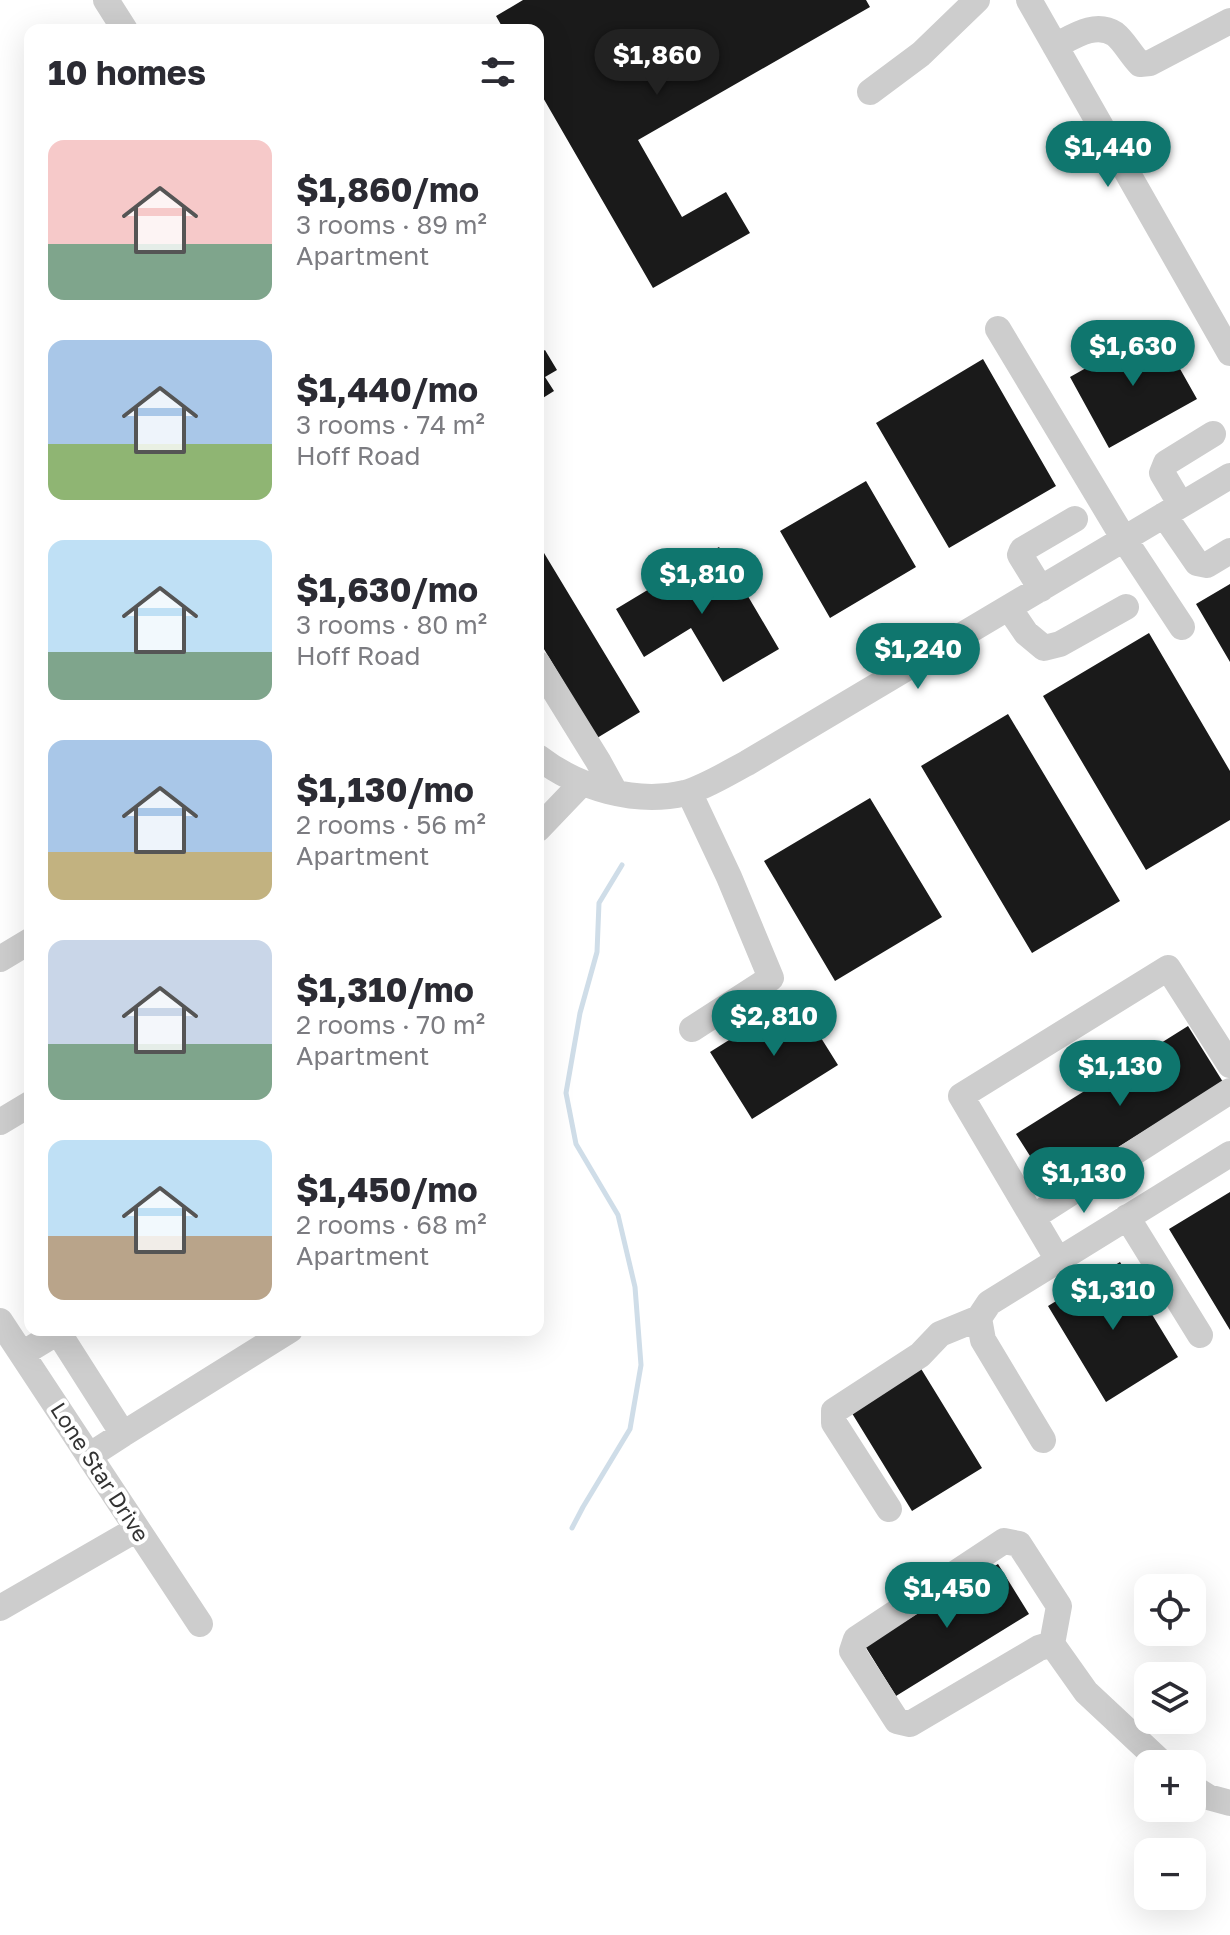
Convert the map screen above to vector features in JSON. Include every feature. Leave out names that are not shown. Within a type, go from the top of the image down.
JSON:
[{"type":"street","points":[[106,0],[121,24]]},
{"type":"street","points":[[1029,0],[1230,353]]},
{"type":"street","points":[[870,92],[921,54],[966,4]]},
{"type":"street","points":[[1055,46],[1087,30],[1099,29],[1115,35],[1140,64],[1150,63],[1230,21]]},
{"type":"street","points":[[998,329],[1124,539],[1182,627]]},
{"type":"street","points":[[1213,434],[1166,463],[1162,473],[1172,510],[1197,563],[1207,565],[1230,551]]},
{"type":"street","points":[[544,761],[582,783],[615,792],[658,798],[689,792],[747,763],[1230,476]]},
{"type":"street","points":[[1041,589],[1020,555],[1022,550],[1075,519]]},
{"type":"street","points":[[1009,608],[1026,633],[1044,648],[1060,644],[1126,607]]},
{"type":"street","points":[[544,674],[615,792]]},
{"type":"street","points":[[544,823],[582,783]]},
{"type":"street","points":[[689,792],[771,978],[692,1029]]},
{"type":"street","points":[[0,959],[24,945]]},
{"type":"street","points":[[1058,1260],[961,1096],[1168,968],[1230,1065]]},
{"type":"street","points":[[1033,1217],[1230,1091]]},
{"type":"street","points":[[0,1122],[24,1108]]},
{"type":"street","points":[[889,1509],[834,1423],[834,1411],[905,1365],[940,1334],[979,1318],[989,1303],[1230,1154]]},
{"type":"street","points":[[1127,1217],[1200,1335]]},
{"type":"street","points":[[979,1318],[983,1340],[1043,1440]]},
{"type":"street","name":"Lone Star Drive","points":[[0,1321],[200,1624]]},
{"type":"street","points":[[22,1354],[51,1336]]},
{"type":"street","points":[[61,1336],[123,1434]]},
{"type":"street","points":[[89,1456],[280,1336]]},
{"type":"street","points":[[0,1608],[137,1529]]},
{"type":"street","points":[[1052,1644],[1039,1648],[910,1724],[897,1721],[852,1651],[856,1639],[1004,1541],[1019,1544],[1059,1606],[1052,1644],[1086,1692],[1148,1750]]},
{"type":"street","points":[[1206,1796],[1230,1803]]},
{"type":"building","points":[[523,0],[866,0],[870,7],[638,140],[682,217],[726,192],[750,233],[653,288],[544,99],[544,24],[501,24],[496,16]]},
{"type":"building","points":[[1157,328],[1197,399],[1109,448],[1070,377]]},
{"type":"building","points":[[544,351],[557,370],[545,377],[554,391],[544,397]]},
{"type":"building","points":[[983,359],[1056,486],[949,548],[876,423]]},
{"type":"building","points":[[866,481],[916,567],[830,618],[780,531]]},
{"type":"building","points":[[719,547],[779,649],[723,682],[691,628],[644,657],[616,609]]},
{"type":"building","points":[[544,553],[640,712],[597,738],[544,649]]},
{"type":"building","points":[[1230,584],[1230,662],[1196,604]]},
{"type":"building","points":[[1149,633],[1230,771],[1230,820],[1146,870],[1043,696]]},
{"type":"building","points":[[1008,714],[1120,901],[1032,953],[921,766]]},
{"type":"building","points":[[870,798],[942,917],[835,981],[764,861]]},
{"type":"building","points":[[796,998],[838,1065],[752,1119],[710,1052]]},
{"type":"building","points":[[1188,1026],[1223,1082],[1051,1189],[1016,1134]]},
{"type":"building","points":[[1230,1192],[1230,1330],[1169,1229]]},
{"type":"building","points":[[1120,1262],[1178,1357],[1106,1402],[1048,1306]]},
{"type":"building","points":[[920,1367],[982,1468],[912,1511],[850,1410]]},
{"type":"building","points":[[998,1564],[1029,1614],[896,1696],[865,1646]]},
{"type":"waterway","points":[[572,1528],[630,1429],[641,1365],[635,1287],[618,1215],[576,1144],[566,1093],[580,1013],[597,952],[599,903],[622,865]]}]
